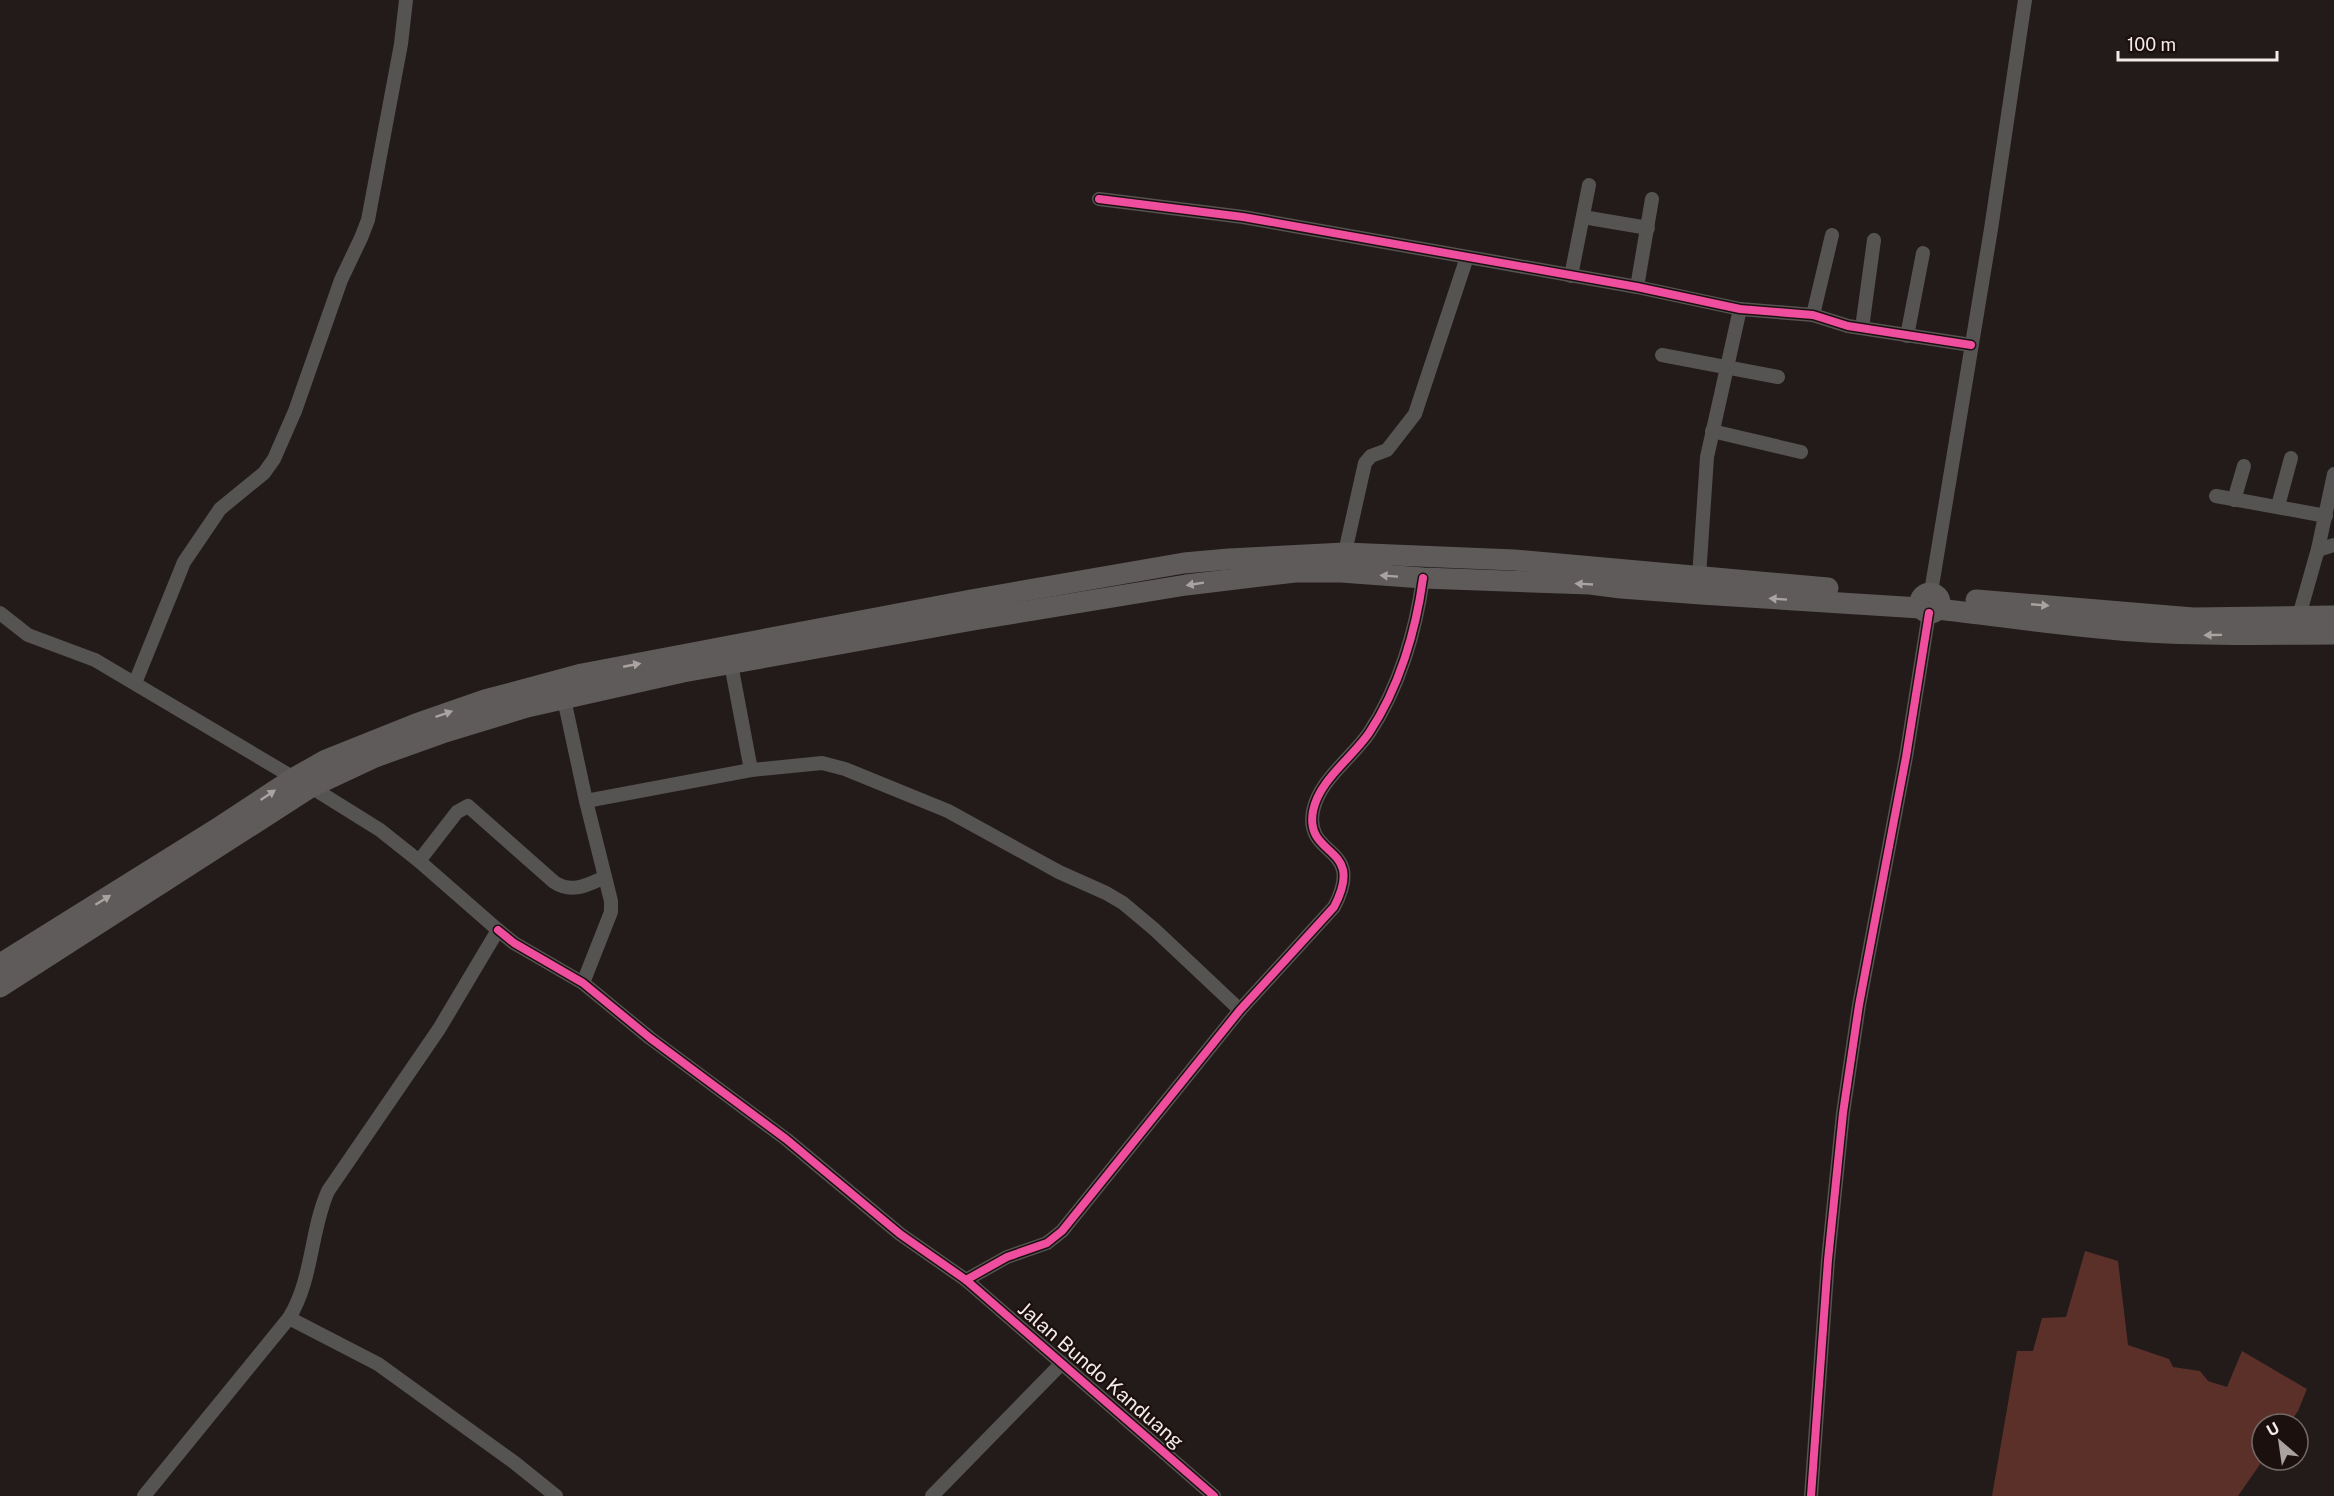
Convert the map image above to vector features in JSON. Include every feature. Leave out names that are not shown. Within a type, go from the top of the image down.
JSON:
[{"type":"highway","points":[[0,987],[69,931],[303,782],[375,757],[488,709],[582,674],[972,610],[1295,572],[1343,562],[1514,560],[1699,577],[1930,603],[2114,630],[2195,635],[2299,616],[2334,616]]},
{"type":"highway","points":[[1343,562],[1423,578],[1590,584],[1656,591],[1930,603]]},
{"type":"highway","points":[[488,709],[564,699],[972,610]]},
{"type":"highway","points":[[2251,626],[2334,634]]},
{"type":"highway","points":[[0,964],[69,931]]},
{"type":"street","points":[[135,683],[184,561],[220,509],[264,472],[274,459],[295,411],[341,280],[362,238],[368,220],[401,44],[406,0]]},
{"type":"street","points":[[1811,1496],[1828,1260],[1843,1113],[1859,1005],[1906,757],[1991,229],[2025,0]]},
{"type":"street","points":[[1571,276],[1589,185]]},
{"type":"street","points":[[1099,199],[1242,217],[1637,287],[1740,309],[1813,315],[1862,328],[1971,345]]},
{"type":"street","points":[[1637,287],[1652,199]]},
{"type":"street","points":[[1583,217],[1648,228]]},
{"type":"street","points":[[1813,315],[1832,235]]},
{"type":"street","points":[[1862,328],[1874,240]]},
{"type":"street","points":[[1907,336],[1923,253]]},
{"type":"street","points":[[1343,562],[1365,463],[1371,456],[1387,450],[1415,414],[1467,257]]},
{"type":"street","points":[[1699,577],[1707,457],[1740,309]]},
{"type":"street","points":[[1662,355],[1778,377]]},
{"type":"street","points":[[1712,431],[1801,452]]},
{"type":"street","points":[[2278,506],[2291,458]]},
{"type":"street","points":[[2234,500],[2244,466]]},
{"type":"street","points":[[2299,616],[2331,498],[2334,474]]},
{"type":"street","points":[[2216,496],[2326,516]]},
{"type":"street","points":[[2318,550],[2334,545]]},
{"type":"street","points":[[966,1280],[1007,1257],[1047,1243],[1062,1231],[1240,1010],[1334,907],[1342,891],[1345,876],[1340,861],[1314,832],[1313,811],[1326,785],[1368,734],[1382,710],[1407,652],[1417,616],[1423,578]]},
{"type":"street","name":"Jalan Bundo Kanduang","points":[[0,613],[28,635],[95,660],[380,830],[514,943],[583,984],[650,1038],[786,1139],[900,1234],[966,1280],[1214,1496]]},
{"type":"street","points":[[731,664],[752,770]]},
{"type":"street","points":[[564,699],[586,801],[611,900],[611,912],[583,984]]},
{"type":"street","points":[[586,801],[752,770],[810,763],[830,764],[948,811],[1059,872],[1123,903],[1240,1010]]},
{"type":"street","points":[[419,861],[457,812],[468,806],[563,888],[582,886],[604,876]]},
{"type":"street","points":[[144,1496],[289,1318],[302,1292],[328,1191],[439,1029],[498,930]]},
{"type":"street","points":[[289,1318],[378,1364],[515,1463],[556,1496]]},
{"type":"street","points":[[936,1495],[1062,1363]]},
{"type":"shaded area","points":[[2085,1251],[2118,1261],[2128,1345],[2169,1359],[2173,1367],[2200,1371],[2208,1381],[2227,1387],[2242,1351],[2307,1389],[2297,1412],[2250,1412],[2250,1472],[2255,1472],[2238,1496],[1992,1496],[2017,1351],[2033,1351],[2042,1318],[2066,1317]]},
{"type":"cycle path","points":[[1099,199],[1243,217],[1637,287],[1740,309],[1813,315],[1848,326],[1971,345]]},
{"type":"cycle path","points":[[966,1280],[1007,1257],[1047,1243],[1062,1231],[1240,1010],[1334,907],[1342,887],[1343,872],[1339,862],[1317,837],[1313,826],[1313,811],[1322,789],[1369,733],[1389,697],[1405,659],[1416,618],[1423,578]]},
{"type":"cycle path","points":[[1811,1496],[1828,1260],[1843,1113],[1859,1005],[1906,757],[1929,613]]},
{"type":"cycle path","points":[[498,930],[514,943],[583,983],[650,1038],[786,1139],[900,1234],[966,1280],[1214,1496]]}]
